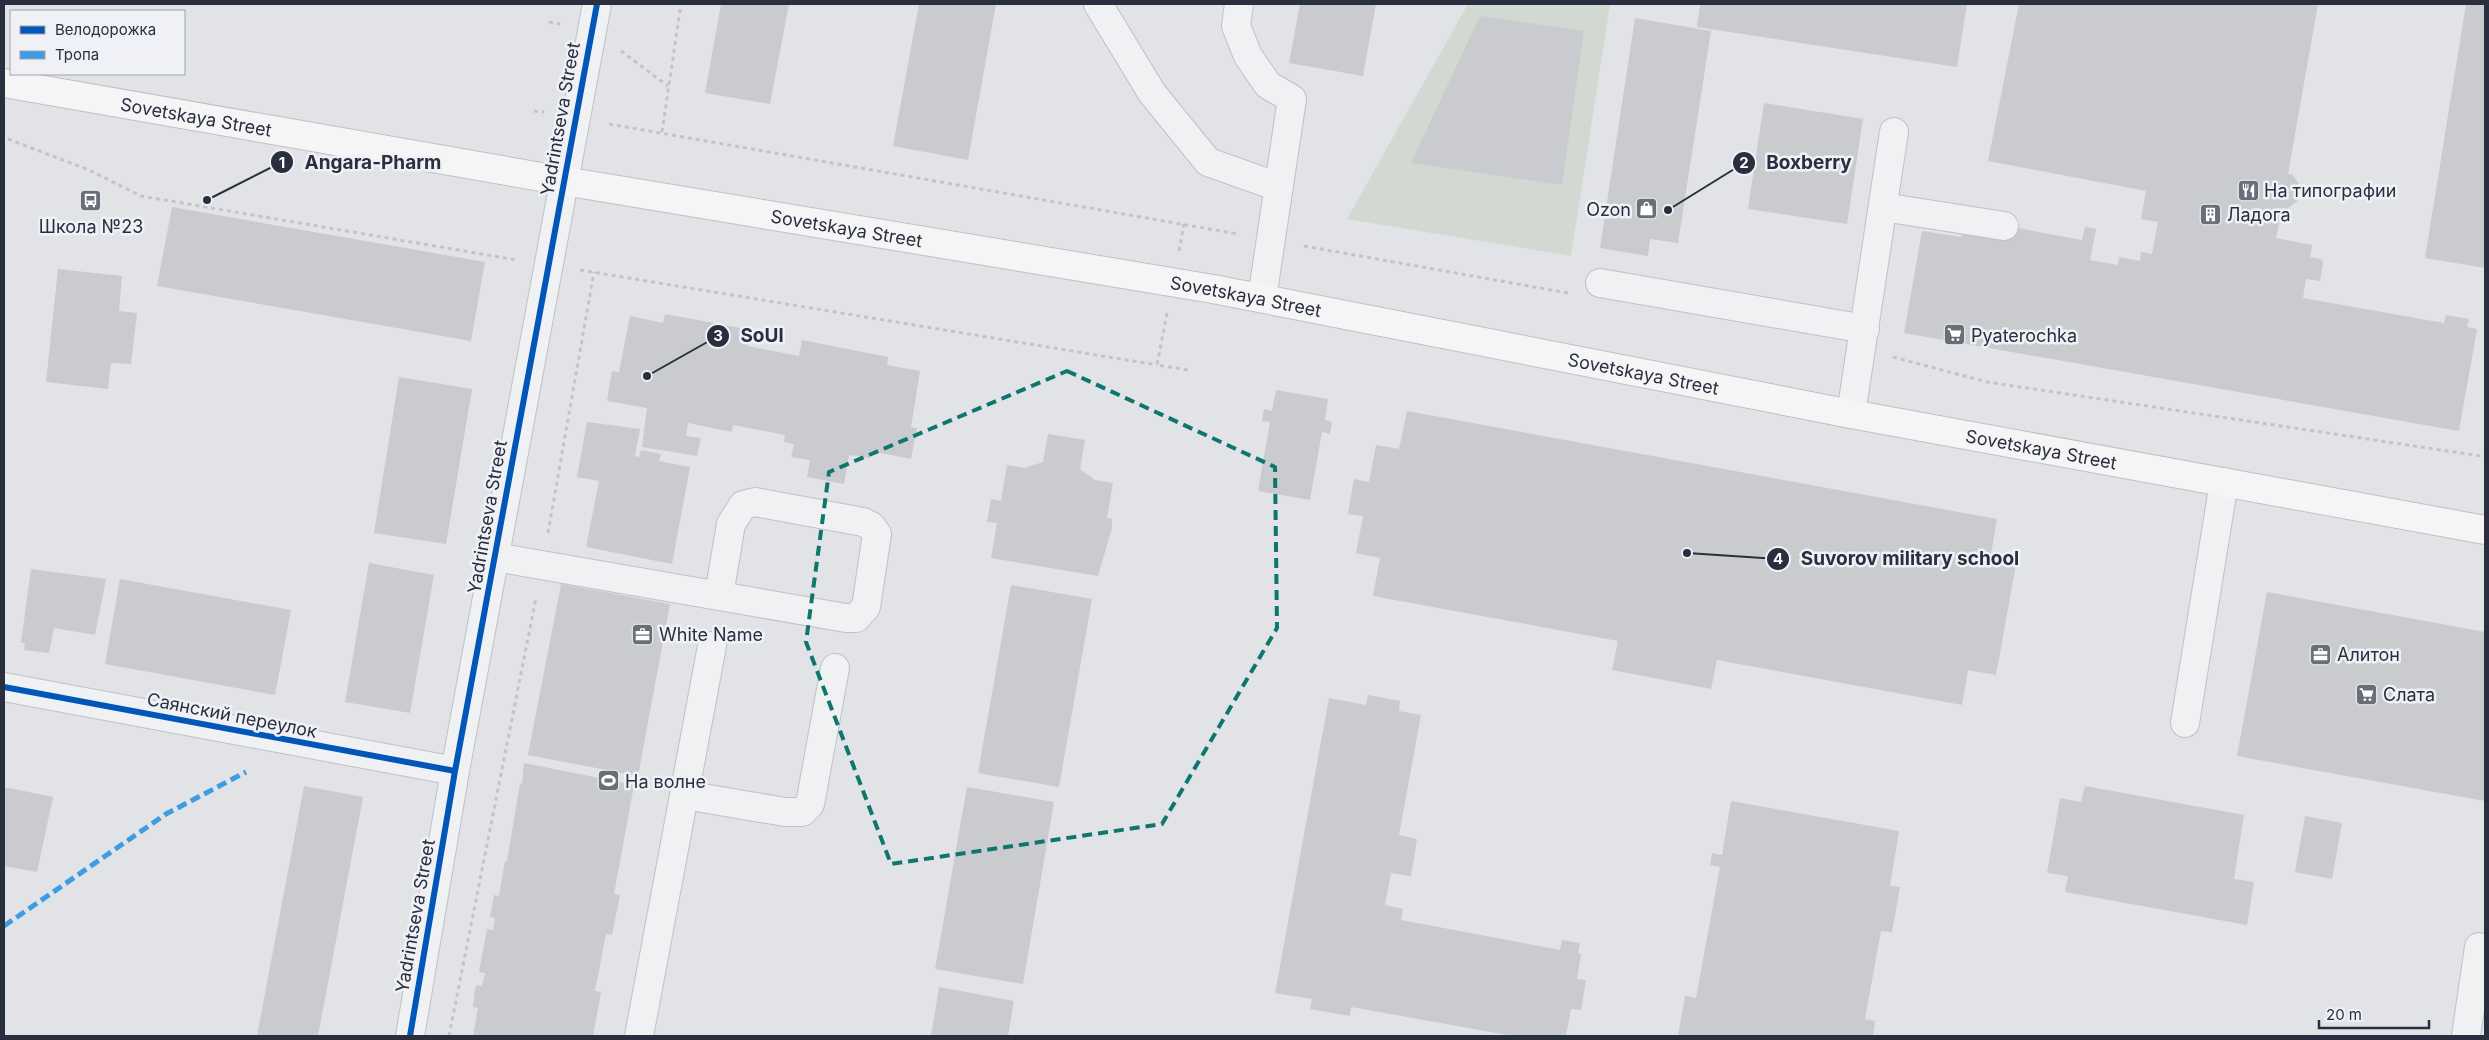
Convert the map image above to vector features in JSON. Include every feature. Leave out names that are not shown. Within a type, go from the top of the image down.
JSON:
[{"type":"main road","name":"Sovetskaya Street","points":[[4,84],[564,181],[1262,298],[1851,414],[2485,530]]},
{"type":"street","name":"Yadrintseva Street","points":[[410,1036],[455,771],[597,4]]},
{"type":"street","points":[[1098,4],[1152,93],[1208,162],[1279,187]]},
{"type":"street","points":[[1239,4],[1236,26],[1248,56],[1268,85],[1292,99],[1279,187],[1274,240],[1262,298]]},
{"type":"street","points":[[1851,414],[1894,132]]},
{"type":"street","points":[[1883,207],[2004,226]]},
{"type":"street","points":[[1600,283],[1863,339]]},
{"type":"street","points":[[2185,723],[2224,482]]},
{"type":"street","points":[[495,557],[846,618],[856,618],[866,608],[877,534],[871,526],[863,522],[755,502],[743,505],[731,524],[719,595]]},
{"type":"street","points":[[640,1036],[712,646]]},
{"type":"street","points":[[685,795],[785,812],[802,812],[810,804],[835,668]]},
{"type":"street","name":"Саянский переулок","points":[[4,687],[455,771]]},
{"type":"street","points":[[2466,1036],[2480,947]]},
{"type":"path","points":[[662,132],[681,4]]},
{"type":"path","points":[[534,111],[1570,293]]},
{"type":"path","points":[[449,1036],[542,565],[594,272]]},
{"type":"path","points":[[1863,339],[1986,382],[2481,456]]},
{"type":"highlighted area","points":[[1067,371],[1275,467],[1277,628],[1162,824],[891,864],[806,642],[829,472]]},
{"type":"shaded area","points":[[1468,4],[1610,4],[1571,256],[1347,219]]},
{"type":"building","points":[[721,4],[789,4],[770,104],[705,93]]},
{"type":"building","points":[[919,4],[996,4],[968,160],[893,146]]},
{"type":"building","points":[[1300,4],[1376,4],[1363,76],[1289,63]]},
{"type":"building","points":[[1700,4],[1967,4],[1957,67],[1697,27]]},
{"type":"building","name":"Ладога","points":[[2019,4],[2318,4],[2288,174],[2293,175],[2300,186],[2297,201],[2287,209],[2282,208],[2276,238],[2312,245],[2310,257],[2321,259],[2323,263],[2320,281],[2306,279],[2303,298],[2444,323],[2446,315],[2469,319],[2467,327],[2477,329],[2459,431],[1904,333],[1922,231],[1961,237],[1962,227],[2007,226],[2082,240],[2085,227],[2096,229],[2090,260],[2118,265],[2119,257],[2140,261],[2141,252],[2152,254],[2158,222],[2141,219],[2146,191],[1988,161]]},
{"type":"building","points":[[2466,4],[2485,4],[2485,268],[2425,258]]},
{"type":"building","points":[[1480,16],[1584,31],[1562,185],[1411,163]]},
{"type":"building","points":[[1635,18],[1711,31],[1678,243],[1650,239],[1648,256],[1600,248]]},
{"type":"building","points":[[1764,103],[1863,119],[1847,224],[1748,209]]},
{"type":"building","points":[[172,207],[485,262],[471,341],[157,286]]},
{"type":"building","points":[[58,269],[122,276],[119,311],[137,313],[131,364],[111,363],[108,389],[46,382]]},
{"type":"building","points":[[665,314],[751,330],[748,346],[799,356],[802,340],[888,357],[887,365],[920,371],[911,427],[917,428],[911,459],[871,451],[869,458],[849,455],[844,484],[807,477],[810,460],[791,457],[794,444],[784,442],[785,435],[733,425],[732,432],[688,423],[686,436],[701,438],[697,456],[642,447],[647,408],[607,401],[612,371],[619,372],[630,316],[663,323]]},
{"type":"building","points":[[399,377],[472,389],[446,544],[374,533]]},
{"type":"building","points":[[1276,390],[1328,399],[1325,420],[1332,422],[1330,434],[1322,432],[1310,500],[1258,491],[1270,422],[1262,421],[1264,409],[1272,411]]},
{"type":"building","points":[[1407,411],[1997,519],[1991,554],[2017,559],[1996,675],[1968,670],[1962,705],[1717,660],[1711,689],[1612,670],[1618,641],[1373,596],[1380,558],[1356,553],[1363,516],[1348,514],[1354,479],[1369,482],[1376,445],[1399,449]]},
{"type":"building","points":[[587,422],[640,429],[635,456],[639,457],[641,450],[661,454],[659,461],[690,467],[672,564],[586,547],[599,481],[577,477]]},
{"type":"building","points":[[1048,434],[1085,440],[1080,469],[1095,480],[1113,483],[1107,518],[1112,519],[1112,528],[1098,576],[991,558],[997,523],[987,522],[991,499],[1001,501],[1007,465],[1025,468],[1043,462]]},
{"type":"building","points":[[369,563],[434,575],[410,713],[345,702]]},
{"type":"building","points":[[31,569],[106,579],[95,635],[54,628],[49,653],[24,650],[25,643],[21,643]]},
{"type":"building","points":[[120,579],[291,610],[275,695],[105,664]]},
{"type":"building","points":[[561,584],[670,604],[638,776],[528,755]]},
{"type":"building","points":[[1011,585],[1092,599],[1059,787],[978,773]]},
{"type":"building","name":"Слата","points":[[2267,592],[2485,632],[2485,801],[2237,756]]},
{"type":"building","points":[[1368,695],[1400,701],[1399,711],[1421,715],[1399,835],[1417,839],[1411,876],[1391,873],[1385,905],[1403,909],[1401,920],[1560,950],[1562,940],[1580,943],[1578,953],[1581,954],[1577,979],[1586,980],[1581,1010],[1571,1009],[1566,1036],[1513,1036],[1351,1007],[1350,1016],[1310,1009],[1312,999],[1275,993],[1329,698],[1366,705]]},
{"type":"building","points":[[524,763],[634,785],[614,894],[620,895],[612,935],[606,934],[595,991],[601,992],[593,1036],[473,1036],[478,1008],[473,1007],[475,989],[477,985],[482,986],[485,973],[479,972],[487,929],[493,930],[495,918],[490,917],[494,895],[499,896],[505,861],[507,861],[520,783],[522,784]]},
{"type":"building","points":[[304,786],[363,797],[318,1036],[257,1036]]},
{"type":"building","points":[[2085,786],[2244,815],[2234,879],[2254,882],[2247,925],[2065,892],[2068,876],[2047,873],[2060,798],[2081,802]]},
{"type":"building","points":[[4,787],[53,797],[37,872],[4,866]]},
{"type":"building","points":[[967,787],[1054,802],[1023,984],[935,969]]},
{"type":"building","points":[[1731,801],[1899,831],[1890,886],[1900,887],[1892,932],[1881,931],[1865,1019],[1875,1021],[1873,1036],[1678,1036],[1685,996],[1696,998],[1720,867],[1710,865],[1712,853],[1722,855]]},
{"type":"building","points":[[2305,816],[2342,823],[2332,879],[2295,872]]},
{"type":"building","points":[[939,987],[1014,1001],[1008,1036],[931,1036]]},
{"type":"marked path","points":[[4,926],[166,814],[246,772]]},
{"type":"cycle path","points":[[410,1036],[455,771],[597,4]]},
{"type":"cycle path","points":[[4,687],[455,771]]},
{"type":"place","name":"На типографии","points":[[2248,190]]},
{"type":"place","name":"Angara-Pharm","points":[[207,200]]},
{"type":"place","name":"Школа №23","points":[[91,201]]},
{"type":"place","name":"Ozon","points":[[1647,209]]},
{"type":"place","name":"Boxberry","points":[[1668,210]]},
{"type":"place","name":"Ладога","points":[[2211,214]]},
{"type":"place","name":"Pyaterochka","points":[[1955,335]]},
{"type":"place","name":"SoUl","points":[[647,376]]},
{"type":"place","name":"Suvorov military school","points":[[1687,553]]},
{"type":"place","name":"White Name","points":[[643,634]]},
{"type":"place","name":"Алитон","points":[[2321,654]]},
{"type":"place","name":"Слата","points":[[2367,694]]},
{"type":"place","name":"На волне","points":[[609,781]]}]
